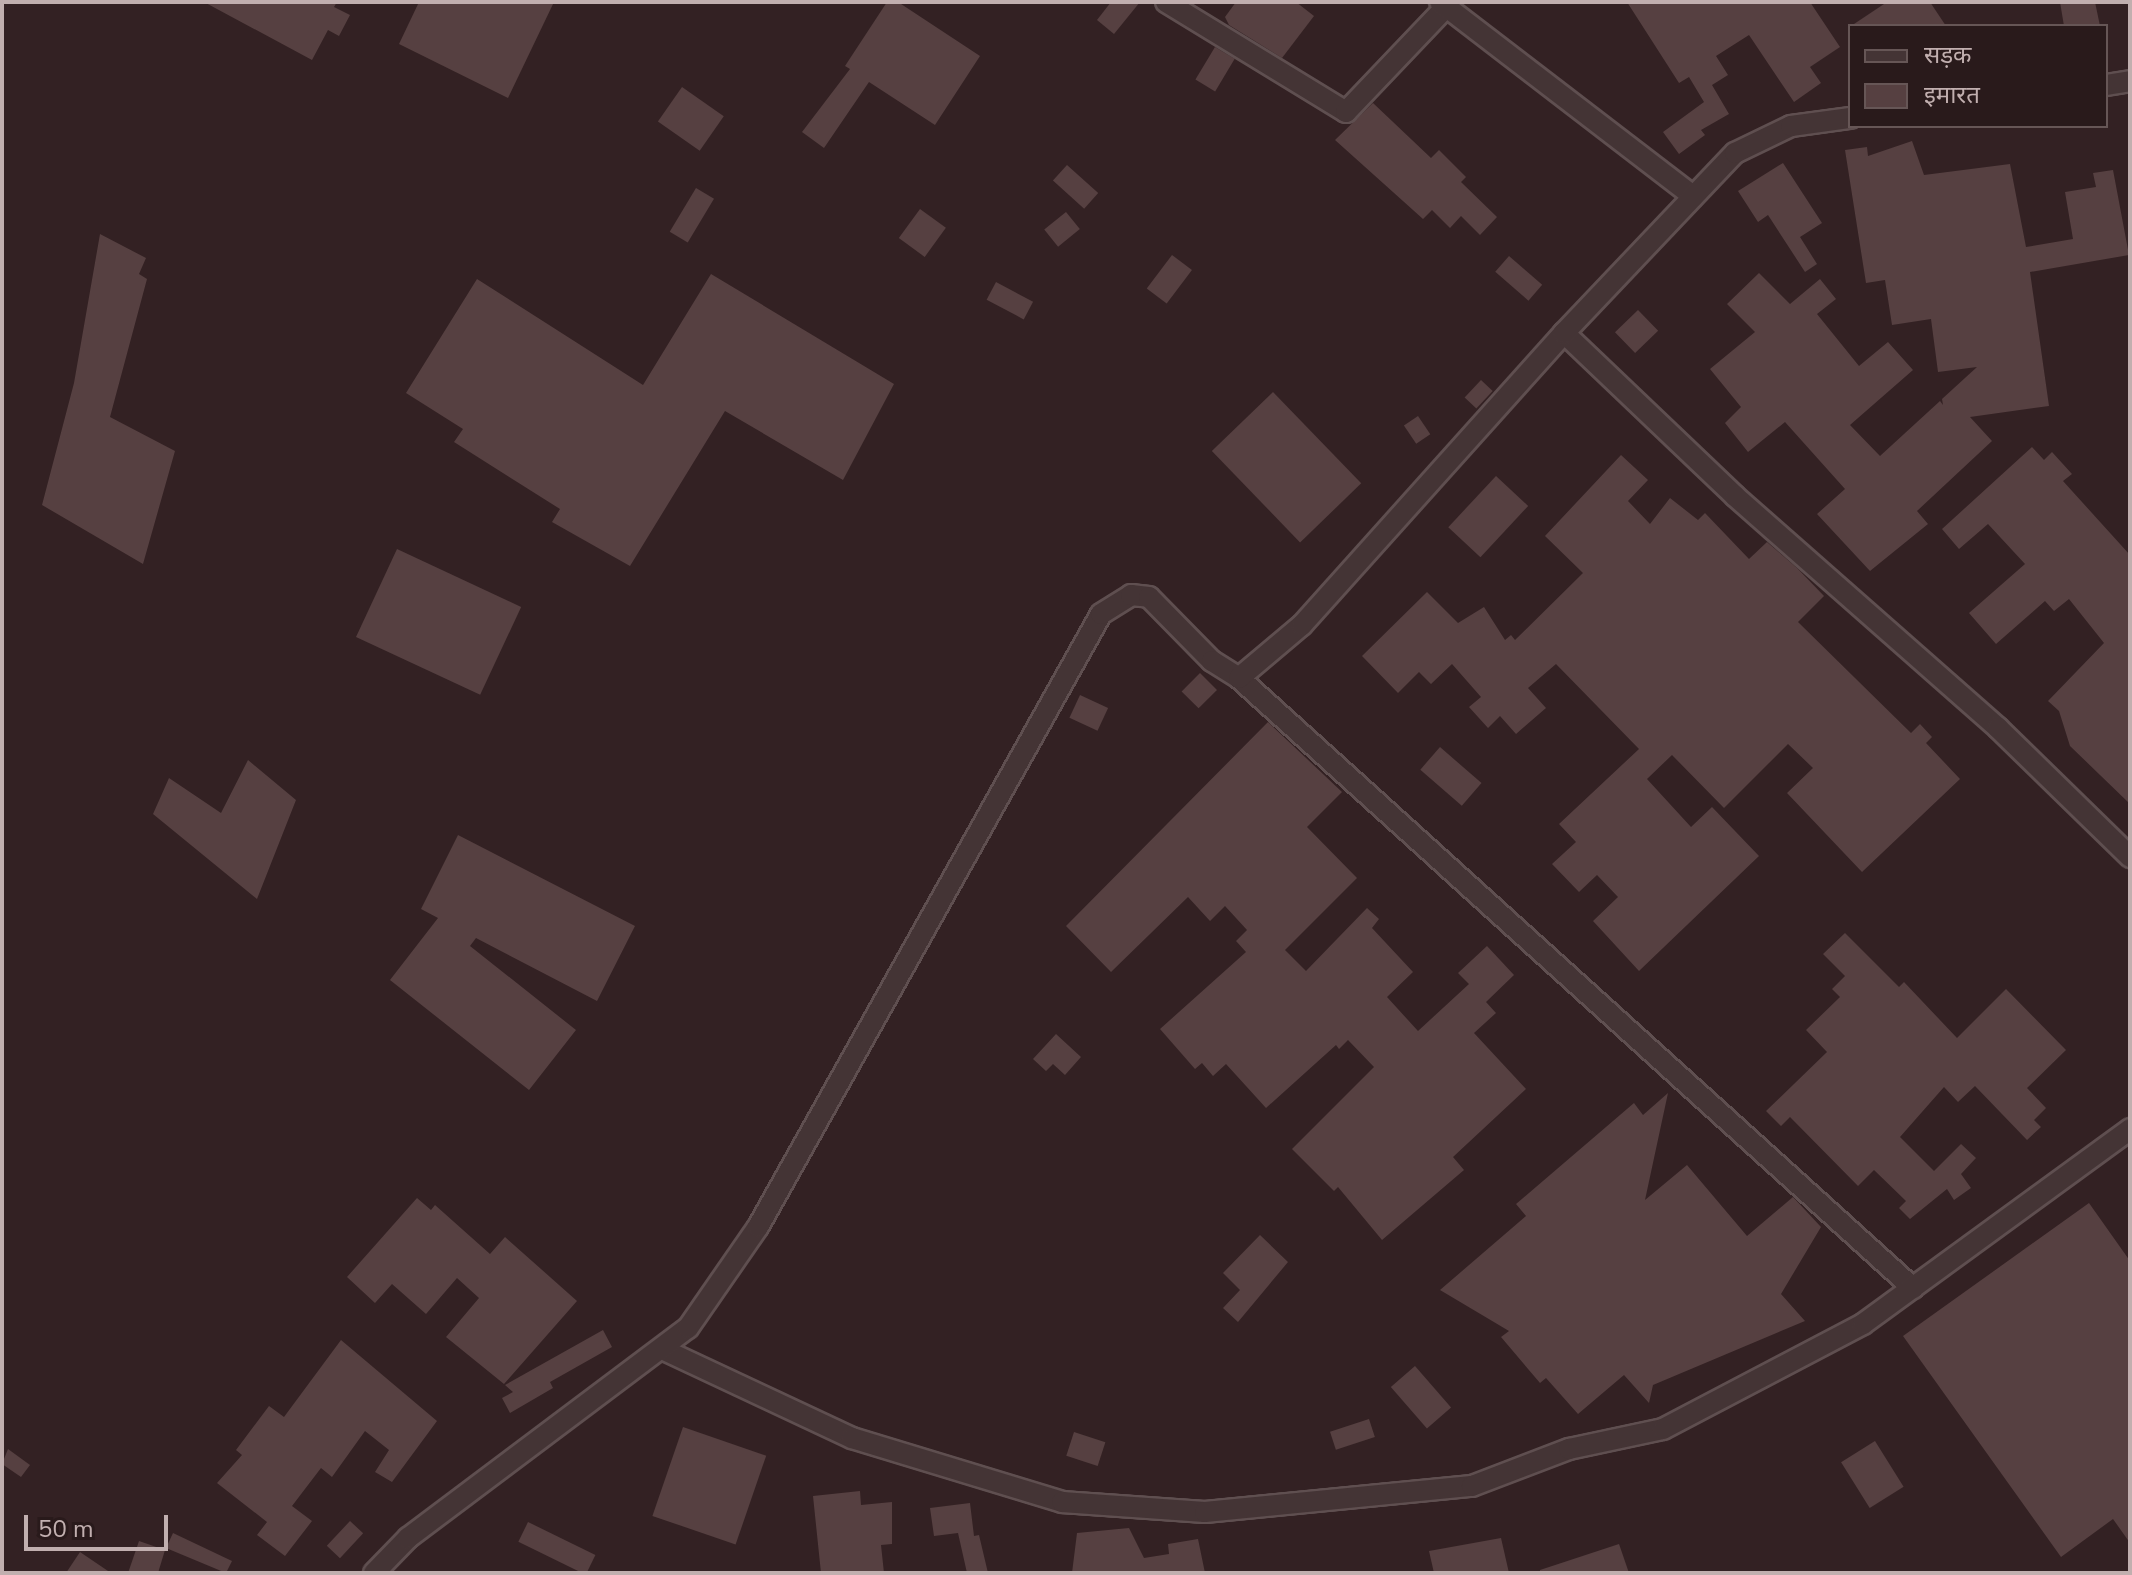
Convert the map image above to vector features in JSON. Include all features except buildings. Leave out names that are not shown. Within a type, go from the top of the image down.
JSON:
[{"type":"street","points":[[1166,2],[1346,112],[1443,4],[1693,196]]},
{"type":"street","points":[[2108,85],[2130,81]]},
{"type":"street","points":[[1239,678],[1302,625],[1564,333],[1735,153],[1765,135],[1848,118]]},
{"type":"street","points":[[1564,333],[1735,496],[1998,728],[2130,857]]},
{"type":"street","points":[[374,1573],[420,1528],[688,1328],[758,1227],[1101,614],[1131,595],[1149,597],[1212,661],[1239,678],[1913,1288]]},
{"type":"street","points":[[662,1349],[852,1438],[1062,1502],[1205,1512],[1472,1486],[1569,1449],[1663,1429],[1863,1324],[2130,1129]]}]
